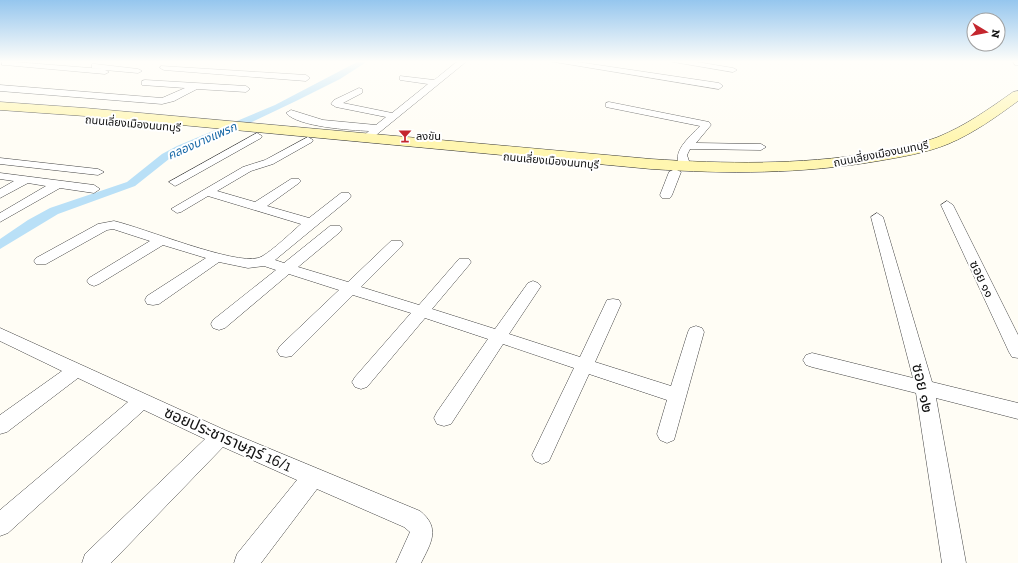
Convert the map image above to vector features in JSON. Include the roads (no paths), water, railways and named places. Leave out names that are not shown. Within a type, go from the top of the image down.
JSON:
[{"type":"main road","name":"ถนนเลี่ยงเมืองนนทบุรี","points":[[252,133],[366,138],[680,169],[788,167],[823,165],[862,160],[912,150],[949,138],[985,119],[1018,94]]},
{"type":"main road","name":"ถนนเลี่ยงเมืองนนทบุรี","points":[[2,108],[85,112],[303,140],[770,175],[815,173],[886,164],[938,151],[958,144],[996,124],[1018,108]]},
{"type":"main road","name":"ถนนเลี่ยงเมืองนนทบุรี","points":[[2,108],[44,118],[72,118],[216,128]]},
{"type":"street","points":[[0,88],[162,101],[171,99],[193,87]]},
{"type":"street","points":[[213,87],[246,89]]},
{"type":"street","points":[[366,138],[430,87]]},
{"type":"street","points":[[359,91],[337,102],[336,104],[395,116]]},
{"type":"street","points":[[609,106],[703,122],[706,125],[682,155],[680,169],[666,195]]},
{"type":"street","points":[[291,113],[301,118],[332,124],[378,128]]},
{"type":"street","points":[[175,182],[252,133]]},
{"type":"street","points":[[177,209],[247,169],[271,161],[303,140]]},
{"type":"street","points":[[688,146],[761,147]]},
{"type":"street","points":[[3,163],[98,172]]},
{"type":"street","points":[[0,176],[94,189]]},
{"type":"street","points":[[0,194],[26,180]]},
{"type":"street","points":[[257,207],[295,181]]},
{"type":"street","points":[[0,218],[58,184]]},
{"type":"street","points":[[207,192],[311,223]]},
{"type":"street","points":[[264,262],[345,196]]},
{"type":"street","name":"ซอย ๑๑","points":[[947,205],[1018,352]]},
{"type":"street","name":"ซอย ๑๒","points":[[877,217],[925,388],[954,563]]},
{"type":"street","points":[[41,261],[107,225],[114,225],[217,257],[248,264],[264,262],[286,268],[678,396]]},
{"type":"street","points":[[219,324],[335,229]]},
{"type":"street","points":[[94,281],[161,240]]},
{"type":"street","points":[[286,350],[396,244]]},
{"type":"street","points":[[153,300],[217,257]]},
{"type":"street","points":[[361,382],[464,262]]},
{"type":"street","points":[[444,418],[533,286]]},
{"type":"street","points":[[542,455],[613,304]]},
{"type":"street","points":[[666,434],[696,332]]},
{"type":"street","name":"ซอยประชาราษฎร์ 16/1","points":[[5,341],[220,437],[412,519],[418,524],[422,531],[420,541],[408,563]]},
{"type":"street","points":[[812,360],[1018,411]]},
{"type":"street","points":[[0,426],[75,371]]},
{"type":"street","points":[[0,525],[142,401]]},
{"type":"street","points":[[94,563],[220,437]]},
{"type":"street","points":[[246,563],[313,477]]},
{"type":"waterway","name":"คลองบางแพรก","points":[[0,245],[26,226],[63,207],[112,192],[137,181],[165,157],[180,148],[249,120],[318,87]]},
{"type":"place","name":"ลงขัน","points":[[405,136]]}]
